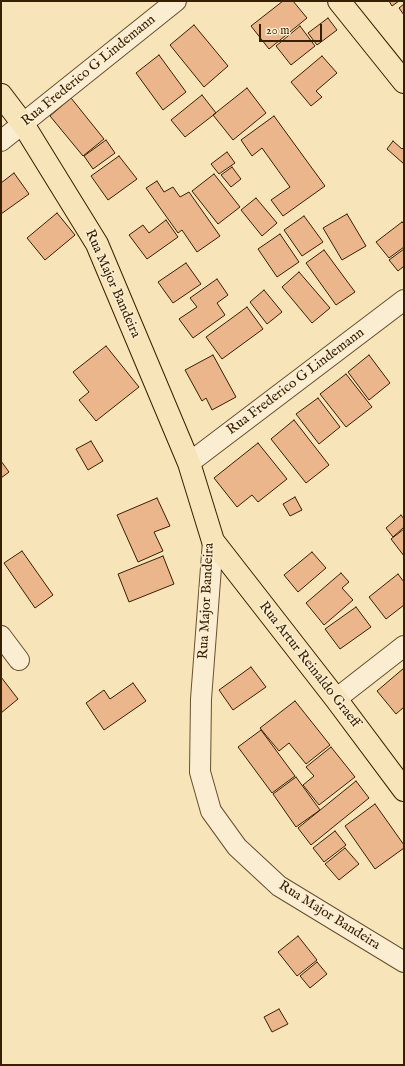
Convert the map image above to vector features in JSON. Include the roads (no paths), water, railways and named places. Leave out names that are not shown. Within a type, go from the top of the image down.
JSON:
[{"type":"main road","points":[[339,1],[404,82]]},
{"type":"main road","name":"Rua Major Bandeira","points":[[1,95],[23,124],[97,244],[189,464],[213,541]]},
{"type":"main road","name":"Rua Artur Reinaldo Graeff","points":[[213,541],[336,699],[404,790]]},
{"type":"street","name":"Rua Frederico G Lindemann","points":[[1,141],[176,1]]},
{"type":"street","name":"Rua Frederico G Lindemann","points":[[189,464],[404,300]]},
{"type":"street","name":"Rua Major Bandeira","points":[[213,541],[201,699],[200,772],[210,811],[237,847],[279,886],[404,962]]},
{"type":"street","points":[[1,636],[19,660]]},
{"type":"street","points":[[336,699],[404,646]]}]
